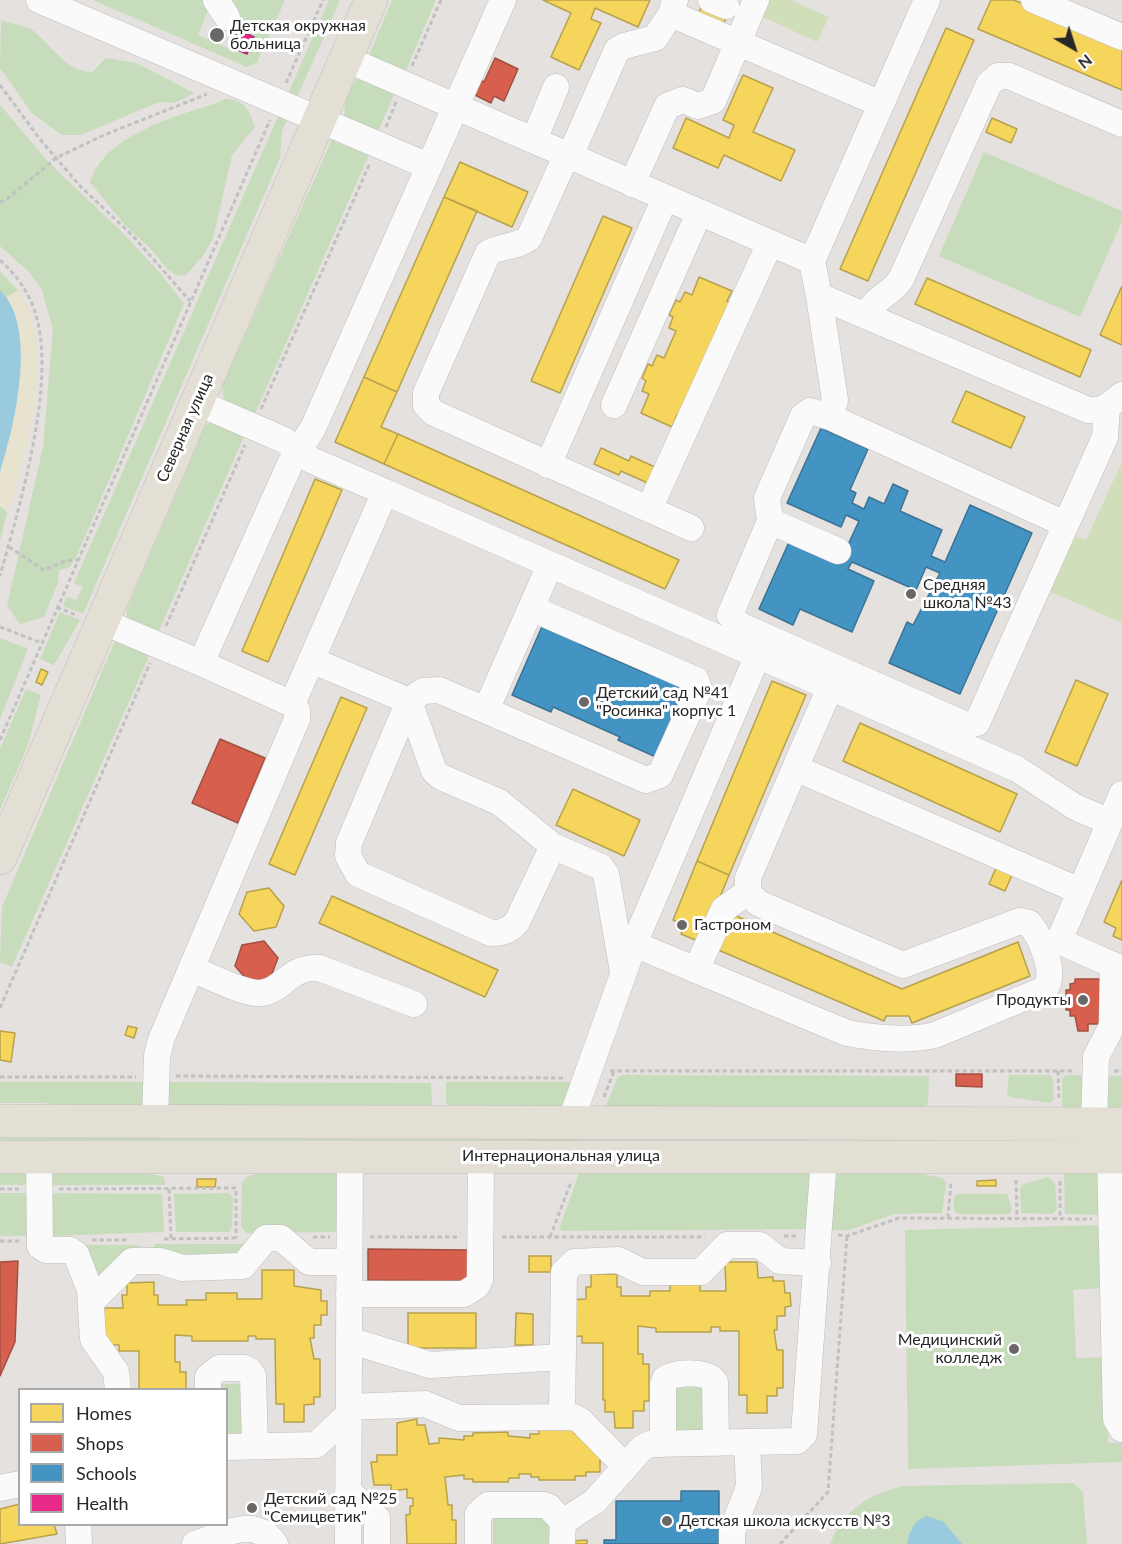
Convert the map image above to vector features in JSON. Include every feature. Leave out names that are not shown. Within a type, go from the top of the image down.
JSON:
[{"type":"main road","name":"Северная улица","points":[[0,858],[371,0]]},
{"type":"main road","name":"Интернациональная улица","points":[[0,1121],[1108,1124]]},
{"type":"main road","points":[[824,1123],[824,1157]]},
{"type":"main road","name":"Интернациональная улица","points":[[0,1157],[350,1155],[1116,1157]]},
{"type":"street","points":[[39,0],[428,166]]},
{"type":"street","points":[[201,663],[290,464],[313,428],[503,0]]},
{"type":"street","points":[[632,184],[667,106],[683,100],[698,106],[713,101],[756,0]]},
{"type":"street","points":[[830,417],[835,400],[812,261],[927,0]]},
{"type":"street","points":[[1034,0],[1122,37]]},
{"type":"street","points":[[691,528],[434,413],[426,405],[426,393],[488,253],[496,248],[519,246],[529,238],[617,50],[655,38],[673,7],[738,43],[881,104]]},
{"type":"street","points":[[345,59],[812,261]]},
{"type":"street","points":[[867,316],[878,297],[895,288],[901,279],[989,84],[998,76],[1009,76],[1122,124]]},
{"type":"street","points":[[534,140],[556,87]]},
{"type":"street","points":[[548,465],[665,198]]},
{"type":"street","points":[[614,405],[699,213]]},
{"type":"street","points":[[649,509],[770,243]]},
{"type":"street","points":[[819,296],[1088,410],[1096,411],[1114,402]]},
{"type":"street","points":[[196,402],[284,440],[311,460],[1017,769],[1074,807],[1110,822]]},
{"type":"street","points":[[1065,524],[814,410],[803,416],[767,498],[770,521],[732,609],[732,620],[771,640],[973,726],[977,723],[1105,437],[1114,402]]},
{"type":"street","points":[[292,704],[385,492]]},
{"type":"street","points":[[770,521],[838,551]]},
{"type":"street","points":[[486,710],[550,565]]},
{"type":"street","points":[[531,608],[692,676],[699,684],[699,689],[660,775],[652,780],[646,780],[439,690],[423,691],[409,701],[349,843],[348,856],[358,874],[491,933],[501,933],[511,929],[517,922],[553,846]]},
{"type":"street","points":[[100,624],[201,663],[292,704],[297,710],[297,719],[158,1050],[155,1120]]},
{"type":"street","points":[[570,1123],[634,944],[757,657]]},
{"type":"street","points":[[311,660],[409,701],[434,771],[441,777],[499,802],[553,846],[601,867],[606,874],[623,973]]},
{"type":"street","points":[[830,688],[747,878],[748,892],[758,903],[894,963],[910,963],[1020,921],[1029,923],[1050,945],[1117,967],[1112,1026],[1096,1057],[1095,1071],[1108,1124]]},
{"type":"street","points":[[795,768],[1080,891]]},
{"type":"street","points":[[634,944],[847,1033],[920,1039],[935,1035],[1045,989],[1050,982],[1050,945],[1080,891],[1122,794]]},
{"type":"street","points":[[696,970],[724,909],[748,892]]},
{"type":"street","points":[[192,969],[258,993],[273,989],[291,973],[307,967],[319,968],[414,1004]]},
{"type":"street","points":[[348,1544],[350,1155]]},
{"type":"street","points":[[39,1156],[40,1246],[46,1250],[70,1250],[76,1254],[90,1290],[93,1339],[116,1372],[118,1388]]},
{"type":"street","points":[[349,1294],[464,1294],[472,1291],[480,1279],[481,1156]]},
{"type":"street","points":[[478,1544],[478,1514],[488,1505],[544,1505],[549,1507],[562,1533],[595,1501],[624,1465],[642,1448],[663,1444],[797,1441],[804,1434],[824,1157]]},
{"type":"street","points":[[1116,1157],[1110,1219],[1116,1244],[1116,1419],[1122,1429]]},
{"type":"street","points":[[92,1302],[132,1261],[160,1261],[182,1268],[243,1266],[266,1238],[281,1238],[309,1262],[349,1250]]},
{"type":"street","points":[[562,1417],[564,1272],[574,1262],[618,1260],[643,1272],[701,1272],[727,1245],[760,1245],[780,1261],[818,1263]]},
{"type":"street","points":[[349,1340],[430,1365],[563,1357]]},
{"type":"street","points":[[208,1388],[208,1377],[219,1368],[244,1368],[250,1371],[253,1376],[255,1446]]},
{"type":"street","points":[[663,1444],[665,1379],[670,1375],[706,1374],[715,1382],[716,1443]]},
{"type":"street","points":[[228,1447],[316,1445],[349,1410],[425,1404],[459,1418],[574,1417],[581,1421],[624,1465]]},
{"type":"street","points":[[732,1544],[732,1531],[749,1486],[747,1442]]},
{"type":"street","points":[[0,1488],[18,1484]]},
{"type":"street","points":[[348,1491],[377,1518],[377,1544]]},
{"type":"street","points":[[78,1526],[79,1544]]},
{"type":"street","points":[[195,1544],[248,1527],[264,1532],[275,1544]]},
{"type":"path","points":[[0,740],[323,0]]},
{"type":"path","points":[[0,1008],[441,0]]},
{"type":"path","points":[[0,202],[6,200],[56,158],[104,135],[233,83]]},
{"type":"path","points":[[0,85],[80,186],[133,236],[190,301]]},
{"type":"path","points":[[0,260],[21,282],[34,309],[41,356],[38,405],[25,476],[0,576]]},
{"type":"path","points":[[8,547],[44,570],[65,561],[79,560]]},
{"type":"path","points":[[57,607],[100,624]]},
{"type":"path","points":[[0,627],[42,643]]},
{"type":"path","points":[[0,1077],[596,1078],[601,1071],[1122,1071]]},
{"type":"path","points":[[1016,1178],[1017,1217]]},
{"type":"path","points":[[0,1189],[236,1188],[236,1238],[162,1239]]},
{"type":"path","points":[[169,1189],[171,1239]]},
{"type":"path","points":[[772,1236],[847,1236],[899,1218],[1110,1219]]},
{"type":"path","points":[[780,1544],[828,1492],[847,1236]]},
{"type":"path","points":[[281,1238],[349,1250],[481,1237],[714,1237]]},
{"type":"path","points":[[84,1240],[130,1239]]},
{"type":"path","points":[[0,1241],[40,1240]]},
{"type":"green space","name":"Детская окружная больница","points":[[93,0],[207,0],[209,8],[198,35],[227,48],[240,19],[226,0],[285,0],[257,62],[247,67]]},
{"type":"green space","points":[[329,0],[338,0],[339,3],[282,131],[280,158],[83,614],[63,606],[67,597],[76,600],[83,587],[74,583]]},
{"type":"green space","points":[[392,0],[436,0],[405,73],[373,60],[370,53]]},
{"type":"green space","points":[[768,0],[791,0],[829,17],[817,42],[761,16]]},
{"type":"green space","points":[[1,20],[32,30],[74,68],[92,72],[106,58],[136,63],[194,93],[175,103],[159,102],[81,135],[62,135],[32,113],[0,68]]},
{"type":"green space","points":[[362,76],[397,88],[377,134],[345,117],[348,94]]},
{"type":"green space","points":[[225,99],[242,104],[251,116],[255,127],[232,155],[213,239],[202,257],[185,276],[177,275],[168,270],[153,251],[124,224],[90,182],[96,168],[105,157],[129,138],[157,124]]},
{"type":"green space","points":[[0,105],[50,164],[120,230],[160,273],[184,304],[78,553],[70,567],[59,570],[58,583],[44,617],[20,624],[7,606],[43,447],[53,330],[42,290],[30,273],[0,246]]},
{"type":"green space","points":[[333,137],[371,150],[254,416],[224,401],[222,387]]},
{"type":"green space","points":[[984,152],[1122,211],[1122,221],[1080,317],[939,256]]},
{"type":"green space","points":[[0,271],[18,291],[7,297],[0,290]]},
{"type":"green space","points":[[210,422],[245,434],[158,633],[128,620],[126,611],[205,427]]},
{"type":"green space","points":[[1122,462],[1122,623],[1046,590],[1069,534],[1086,540]]},
{"type":"green space","points":[[0,506],[7,512],[0,541]]},
{"type":"green space","points":[[60,612],[80,620],[54,665],[40,659]]},
{"type":"green space","points":[[0,638],[28,649],[0,719]]},
{"type":"green space","points":[[115,641],[150,654],[12,967],[0,962],[2,907]]},
{"type":"green space","points":[[26,689],[41,695],[28,745],[0,810],[0,749]]},
{"type":"green space","points":[[623,1075],[929,1076],[928,1105],[895,1113],[603,1113],[618,1077]]},
{"type":"green space","points":[[1009,1075],[1050,1075],[1053,1079],[1054,1099],[1050,1103],[1010,1097],[1007,1094]]},
{"type":"green space","points":[[1065,1075],[1088,1075],[1088,1103],[1080,1110],[1062,1112],[1062,1079]]},
{"type":"green space","points":[[1101,1076],[1122,1076],[1122,1113],[1105,1109]]},
{"type":"green space","points":[[0,1082],[149,1082],[146,1107],[87,1111],[46,1103],[0,1103]]},
{"type":"green space","points":[[163,1082],[431,1083],[432,1103],[428,1109],[166,1106]]},
{"type":"green space","points":[[446,1082],[574,1082],[562,1110],[450,1108],[446,1102]]},
{"type":"green space","points":[[0,1133],[585,1134],[580,1147],[0,1145]]},
{"type":"green space","points":[[0,1168],[21,1168],[29,1175],[30,1185],[0,1185]]},
{"type":"green space","points":[[120,1168],[164,1177],[165,1185],[49,1185],[49,1177],[54,1172]]},
{"type":"green space","points":[[282,1168],[334,1172],[338,1178],[339,1232],[246,1233],[241,1226],[242,1182],[248,1176]]},
{"type":"green space","points":[[581,1168],[799,1168],[811,1174],[809,1229],[563,1231],[559,1229]]},
{"type":"green space","points":[[1064,1168],[1089,1168],[1100,1175],[1104,1215],[1065,1214]]},
{"type":"green space","points":[[898,1169],[942,1178],[946,1183],[942,1213],[894,1214],[849,1230],[830,1230],[834,1176],[839,1171]]},
{"type":"green space","points":[[1049,1177],[1055,1184],[1057,1209],[1052,1214],[1021,1213],[1020,1189],[1023,1184]]},
{"type":"green space","points":[[0,1193],[31,1193],[33,1236],[0,1236]]},
{"type":"green space","points":[[49,1193],[162,1194],[164,1232],[49,1236]]},
{"type":"green space","points":[[229,1193],[233,1198],[232,1227],[229,1232],[176,1232],[174,1194]]},
{"type":"green space","points":[[957,1194],[1007,1194],[1012,1210],[1009,1214],[957,1214],[954,1210],[954,1197]]},
{"type":"green space","name":"Медицинский колледж","points":[[1104,1225],[1104,1288],[1073,1290],[1076,1358],[1106,1357],[1108,1443],[1122,1443],[1122,1462],[908,1469],[905,1230]]},
{"type":"green space","points":[[156,1244],[255,1244],[242,1261],[144,1257]]},
{"type":"green space","points":[[82,1245],[141,1245],[98,1287]]},
{"type":"green space","points":[[216,1384],[246,1384],[247,1433],[228,1433],[228,1388],[216,1388]]},
{"type":"green space","points":[[707,1387],[707,1435],[673,1436],[672,1388]]},
{"type":"green space","points":[[1073,1483],[1083,1492],[1087,1544],[962,1544],[944,1522],[911,1528],[907,1544],[830,1544],[850,1512],[869,1499],[891,1489],[904,1486]]},
{"type":"green space","points":[[493,1514],[548,1515],[552,1520],[552,1544],[493,1544]]},
{"type":"sand","points":[[18,291],[30,315],[36,341],[38,368],[31,423],[12,503],[7,512],[0,506],[0,472],[16,410],[21,356],[13,312],[7,297]]},
{"type":"water","points":[[0,290],[12,307],[21,352],[16,405],[0,472]]},
{"type":"water","points":[[927,1516],[944,1522],[962,1544],[907,1544],[913,1527]]},
{"type":"building: Homes","points":[[543,0],[650,0],[638,27],[595,8],[591,19],[601,23],[579,70],[551,57],[571,13]]},
{"type":"building: Homes","points":[[991,0],[1014,0],[1122,46],[1122,90],[978,29]]},
{"type":"building: Homes","points":[[703,3],[728,13],[721,30],[696,19]]},
{"type":"building: Homes","points":[[946,28],[974,40],[868,281],[840,269]]},
{"type":"building: Homes","points":[[743,75],[773,88],[753,132],[795,150],[781,181],[724,155],[718,168],[673,148],[686,118],[729,138],[734,125],[723,120]]},
{"type":"building: Homes","points":[[992,118],[1017,129],[1011,143],[986,132]]},
{"type":"building: Homes","points":[[460,162],[528,192],[512,227],[444,197]]},
{"type":"building: Homes","points":[[444,197],[477,211],[397,392],[364,377]]},
{"type":"building: Homes","points":[[603,216],[632,228],[560,393],[531,381]]},
{"type":"building: Homes","points":[[699,277],[732,291],[727,301],[731,303],[681,417],[677,415],[672,427],[641,413],[649,394],[642,391],[646,381],[642,378],[648,364],[652,366],[657,355],[664,358],[676,331],[669,328],[673,317],[669,315],[676,300],[680,302],[685,292],[692,295]]},
{"type":"building: Homes","points":[[927,278],[1091,350],[1080,377],[915,304]]},
{"type":"building: Homes","points":[[1122,286],[1122,345],[1100,335]]},
{"type":"building: Homes","points":[[364,377],[397,392],[381,427],[398,434],[384,464],[335,442]]},
{"type":"building: Homes","points":[[966,391],[1025,417],[1011,448],[952,422]]},
{"type":"building: Homes","points":[[398,434],[679,560],[665,589],[384,464]]},
{"type":"building: Homes","points":[[601,448],[629,461],[631,456],[657,468],[650,484],[621,471],[619,475],[594,464]]},
{"type":"building: Homes","points":[[315,479],[342,490],[268,662],[242,651]]},
{"type":"building: Homes","points":[[41,669],[48,672],[42,685],[36,682]]},
{"type":"building: Homes","points":[[1076,680],[1108,694],[1077,766],[1045,752]]},
{"type":"building: Homes","points":[[772,681],[806,695],[729,875],[697,861]]},
{"type":"building: Homes","points":[[341,697],[367,708],[295,875],[269,864]]},
{"type":"building: Homes","points":[[860,723],[1017,794],[1000,832],[843,761]]},
{"type":"building: Homes","points":[[573,789],[640,820],[624,856],[556,825]]},
{"type":"building: Homes","points":[[697,861],[729,875],[705,944],[681,934],[685,925],[673,920]]},
{"type":"building: Homes","points":[[999,861],[1015,868],[1005,891],[989,884]]},
{"type":"building: Homes","points":[[1122,880],[1122,940],[1113,936],[1116,928],[1104,922]]},
{"type":"building: Homes","points":[[269,888],[284,906],[276,927],[254,931],[239,914],[247,892]]},
{"type":"building: Homes","points":[[332,896],[498,970],[485,997],[319,923]]},
{"type":"building: Homes","points":[[725,911],[902,989],[1018,942],[1030,976],[912,1023],[909,1016],[886,1016],[884,1021],[709,946]]},
{"type":"building: Homes","points":[[128,1026],[137,1028],[134,1038],[125,1035]]},
{"type":"building: Homes","points":[[0,1031],[15,1033],[11,1062],[0,1060]]},
{"type":"building: Homes","points":[[197,1179],[216,1179],[215,1187],[197,1187]]},
{"type":"building: Homes","points":[[996,1180],[996,1186],[977,1186],[977,1181]]},
{"type":"building: Homes","points":[[529,1256],[551,1256],[551,1272],[529,1272]]},
{"type":"building: Homes","points":[[725,1262],[757,1262],[758,1278],[773,1277],[773,1281],[784,1281],[785,1293],[790,1293],[791,1306],[785,1307],[785,1316],[777,1316],[777,1330],[774,1330],[777,1350],[783,1350],[783,1388],[777,1388],[777,1396],[767,1396],[767,1413],[747,1413],[747,1395],[739,1395],[739,1331],[720,1331],[720,1327],[711,1327],[711,1332],[656,1332],[656,1328],[638,1326],[638,1354],[643,1354],[643,1364],[649,1364],[649,1401],[644,1401],[644,1411],[633,1411],[633,1428],[615,1428],[614,1412],[605,1412],[605,1400],[603,1400],[603,1343],[582,1343],[582,1336],[568,1337],[568,1300],[586,1299],[586,1287],[591,1287],[591,1274],[617,1274],[617,1287],[621,1287],[621,1296],[650,1296],[650,1291],[670,1291],[670,1284],[700,1284],[700,1291],[726,1291]]},
{"type":"building: Homes","points":[[262,1270],[294,1270],[294,1286],[321,1290],[321,1301],[327,1301],[327,1315],[321,1315],[321,1325],[314,1325],[314,1338],[310,1338],[314,1359],[320,1359],[320,1397],[314,1397],[314,1404],[304,1405],[304,1422],[284,1422],[284,1404],[276,1404],[275,1339],[256,1339],[256,1336],[248,1336],[248,1341],[192,1341],[192,1336],[175,1335],[175,1362],[180,1362],[180,1372],[186,1372],[186,1388],[139,1388],[139,1351],[119,1351],[119,1345],[105,1345],[104,1308],[123,1308],[122,1295],[127,1295],[127,1283],[154,1282],[154,1295],[158,1295],[158,1305],[187,1305],[186,1300],[206,1300],[206,1293],[237,1293],[237,1299],[262,1299]]},
{"type":"building: Homes","points":[[408,1313],[476,1313],[476,1348],[408,1348]]},
{"type":"building: Homes","points":[[516,1313],[533,1314],[533,1345],[515,1345]]},
{"type":"building: Homes","points":[[417,1419],[417,1425],[425,1425],[429,1444],[439,1443],[439,1438],[464,1440],[464,1436],[473,1436],[473,1433],[508,1432],[508,1436],[530,1438],[530,1434],[539,1434],[539,1430],[574,1430],[575,1434],[586,1434],[603,1460],[600,1460],[600,1472],[586,1472],[586,1476],[575,1476],[575,1480],[539,1480],[539,1477],[531,1477],[531,1474],[519,1474],[519,1478],[509,1478],[508,1482],[473,1482],[473,1479],[464,1479],[464,1475],[445,1477],[448,1505],[452,1505],[452,1520],[456,1520],[456,1544],[407,1544],[406,1515],[410,1514],[413,1498],[407,1498],[407,1489],[391,1491],[391,1485],[374,1485],[371,1462],[377,1462],[377,1455],[397,1455],[397,1423]]},
{"type":"building: Homes","points":[[18,1504],[18,1526],[55,1526],[57,1534],[0,1544],[0,1509]]},
{"type":"building: Homes","points":[[587,1540],[587,1544],[573,1544],[573,1541]]},
{"type":"building: Shops","points":[[495,58],[518,69],[504,101],[494,96],[491,103],[473,94],[480,80],[484,82]]},
{"type":"building: Shops","points":[[220,739],[265,758],[238,823],[192,803]]},
{"type":"building: Shops","points":[[264,941],[278,958],[270,979],[249,982],[235,966],[242,945]]},
{"type":"building: Shops","name":"Продукты","points":[[1075,979],[1100,979],[1100,1024],[1088,1024],[1088,1031],[1078,1031],[1075,1016],[1070,1016],[1070,1010],[1066,1010],[1066,990],[1070,990],[1070,984],[1075,983]]},
{"type":"building: Shops","points":[[956,1074],[982,1074],[982,1087],[956,1086]]},
{"type":"building: Shops","points":[[368,1249],[470,1250],[469,1281],[368,1280]]},
{"type":"building: Shops","points":[[18,1261],[15,1342],[0,1376],[0,1262]]},
{"type":"building: Schools","points":[[821,428],[868,449],[850,490],[856,493],[852,503],[864,509],[869,497],[884,504],[893,484],[908,491],[900,511],[942,530],[931,556],[945,562],[970,505],[1032,533],[960,694],[889,663],[907,622],[913,625],[940,573],[926,567],[916,590],[852,562],[848,569],[874,581],[852,632],[800,609],[793,625],[759,609],[789,542],[839,564],[859,521],[846,515],[841,527],[787,503]]},
{"type":"building: Schools","points":[[544,622],[583,639],[581,645],[648,674],[652,666],[688,683],[656,757],[618,740],[620,737],[553,707],[551,712],[512,695]]},
{"type":"building: Schools","name":"Детская школа искусств №3","points":[[681,1491],[719,1491],[719,1544],[604,1544],[604,1540],[616,1540],[616,1501],[681,1501]]},
{"type":"building: Health","points":[[238,30],[254,37],[247,54],[231,47]]},
{"type":"place","name":"Детская окружная больница","points":[[217,35]]},
{"type":"place","name":"Средняя школа №43","points":[[911,594]]},
{"type":"place","name":"Детский сад №41 \"Росинка\" корпус 1","points":[[584,702]]},
{"type":"place","name":"Гастроном","points":[[682,925]]},
{"type":"place","name":"Продукты","points":[[1083,1000]]},
{"type":"place","name":"Медицинский колледж","points":[[1014,1349]]},
{"type":"place","name":"Детский сад №25 \"Семицветик\"","points":[[252,1508]]},
{"type":"place","name":"Детская школа искусств №3","points":[[667,1521]]}]
